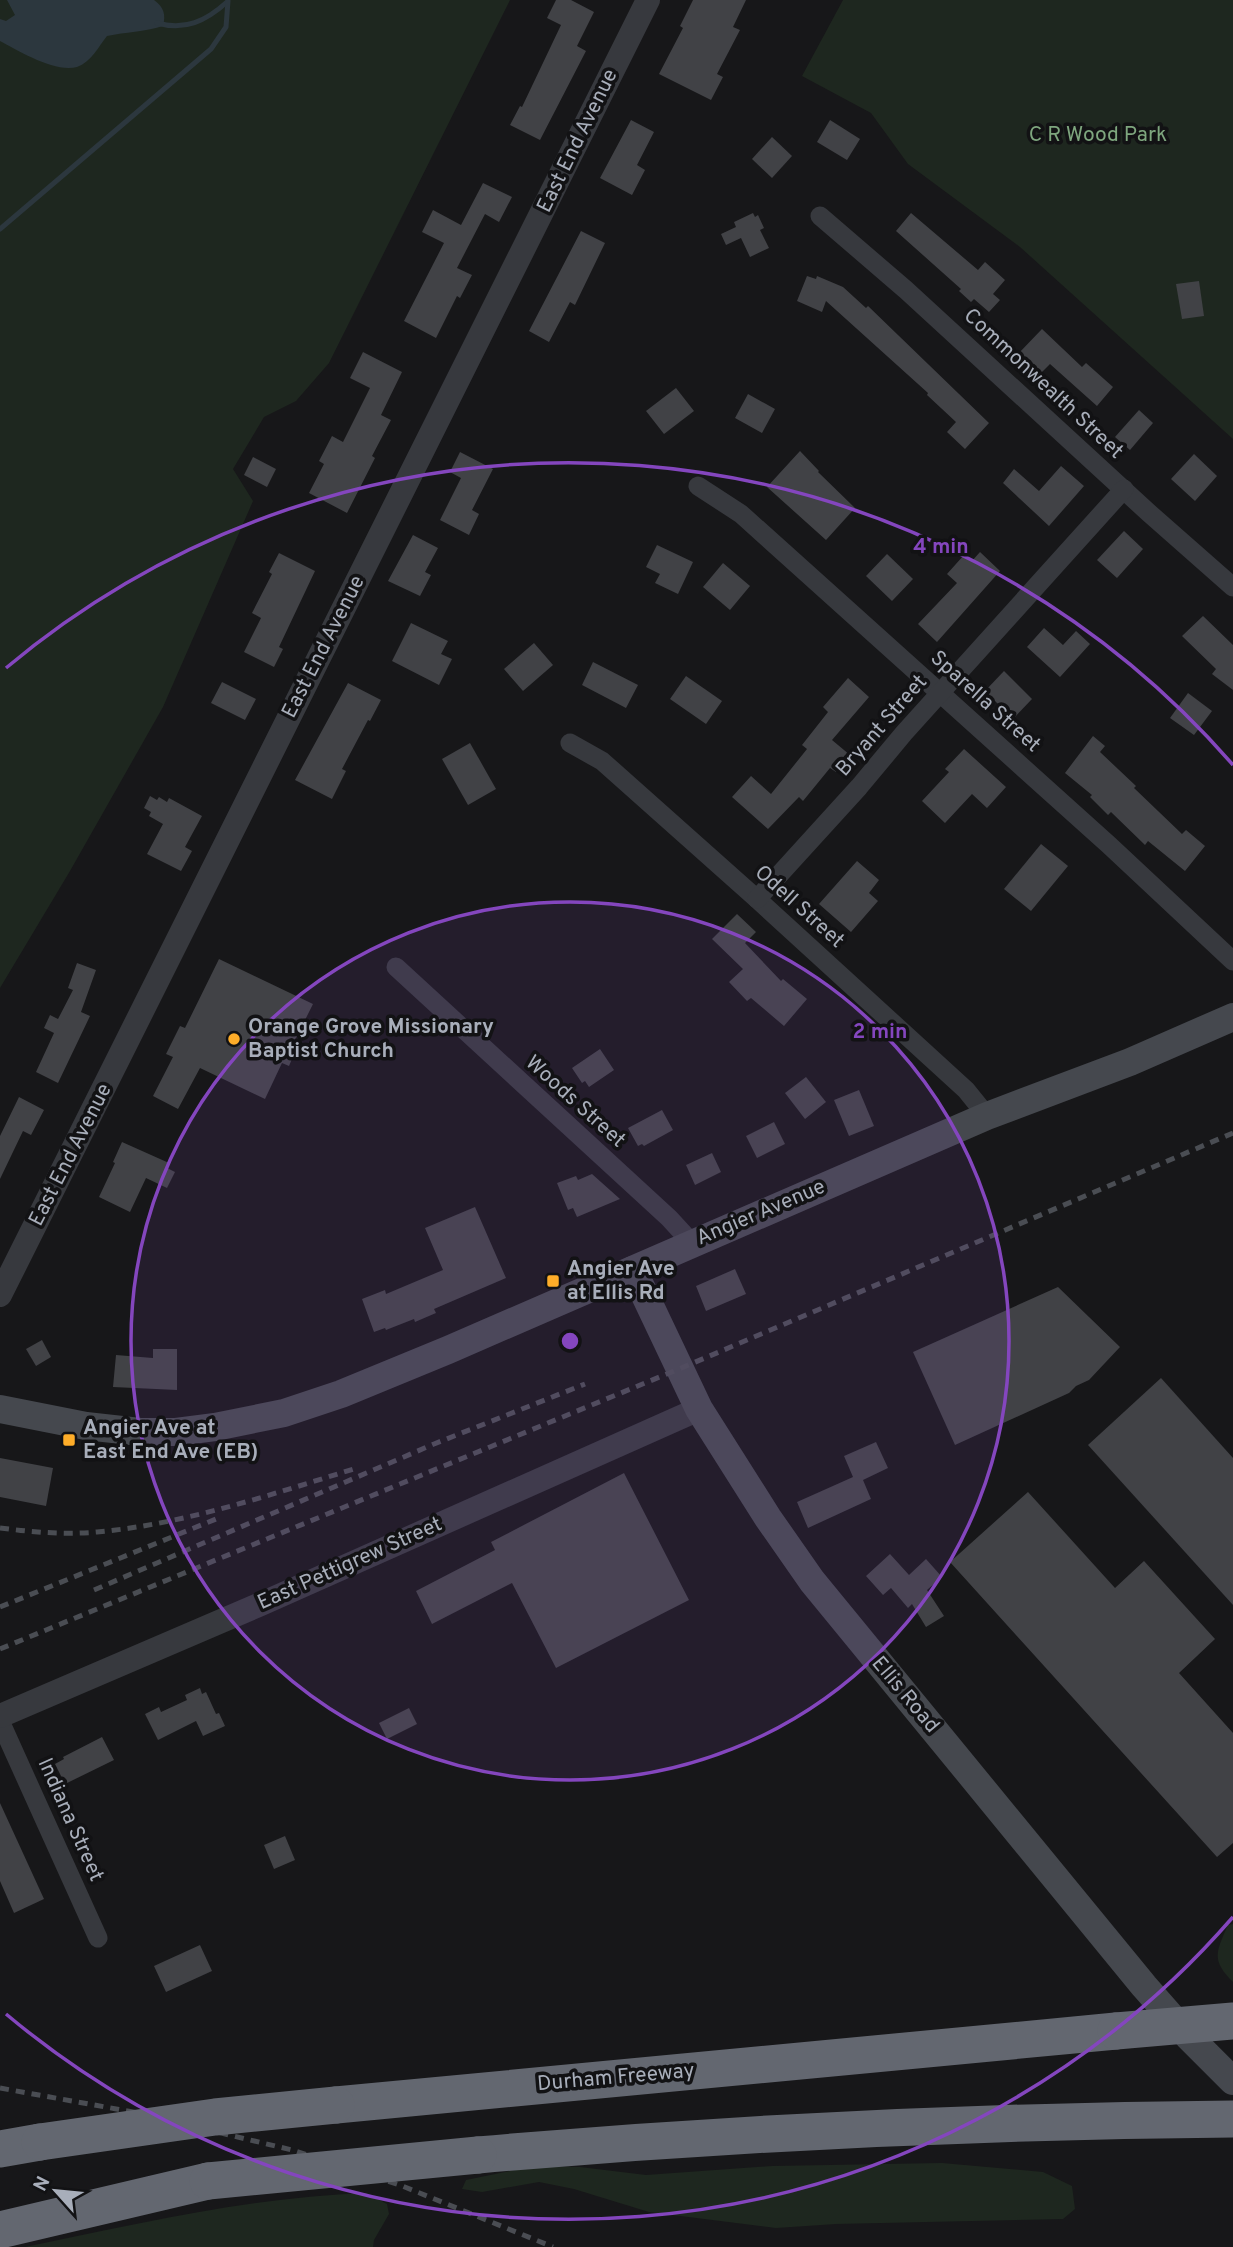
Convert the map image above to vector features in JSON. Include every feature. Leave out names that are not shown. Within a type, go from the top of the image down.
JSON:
[{"type":"highway","name":"Durham Freeway","points":[[0,2149],[215,2117],[1233,2021]]},
{"type":"highway","points":[[0,2208],[208,2181],[628,2142],[1003,2122],[1233,2119]]},
{"type":"highway","points":[[0,2230],[208,2181]]},
{"type":"main road","name":"Angier Avenue","points":[[0,1409],[86,1426],[139,1432],[176,1432],[215,1427],[284,1413],[341,1394],[448,1350],[987,1116],[1130,1062],[1233,1017]]},
{"type":"main road","name":"Ellis Road","points":[[633,1270],[699,1409],[768,1518],[816,1587],[1144,1986],[1233,2081]]},
{"type":"street","name":"East End Avenue","points":[[0,1296],[648,0]]},
{"type":"street","name":"Commonwealth Street","points":[[820,216],[906,290],[1233,587]]},
{"type":"street","name":"Sparella Street","points":[[698,486],[741,514],[1109,845],[1233,961]]},
{"type":"street","name":"Bryant Street","points":[[757,899],[1124,489]]},
{"type":"street","name":"Odell Street","points":[[570,743],[602,761],[757,899],[966,1090],[987,1116]]},
{"type":"street","name":"Woods Street","points":[[396,967],[669,1218],[692,1243]]},
{"type":"street","name":"East Pettigrew Street","points":[[0,1718],[699,1409]]},
{"type":"street","name":"Indiana Street","points":[[0,1718],[98,1938]]},
{"type":"green space","points":[[0,0],[510,0],[329,363],[296,401],[264,417],[233,469],[253,501],[163,707],[0,988]]},
{"type":"green space","name":"C R Wood Park","points":[[843,0],[1233,0],[1233,439],[1020,247],[908,164],[871,113],[802,76]]},
{"type":"green space","points":[[1233,1924],[1233,1982],[1221,1968],[1218,1955],[1228,1925]]},
{"type":"green space","points":[[942,2163],[1043,2172],[1072,2186],[1075,2209],[1063,2219],[836,2224],[776,2228],[649,2212],[574,2189],[539,2182],[482,2192],[462,2189],[466,2180],[535,2166],[580,2167],[646,2175],[772,2166]]},
{"type":"green space","points":[[366,2193],[387,2204],[389,2214],[374,2240],[373,2247],[25,2247],[238,2206]]},
{"type":"shaded area","points":[[7,0],[154,0],[162,8],[164,22],[163,26],[156,28],[107,36],[91,58],[82,65],[58,67],[37,60],[0,41],[0,19],[6,21],[15,15]]},
{"type":"building","points":[[556,0],[571,0],[594,12],[577,46],[586,51],[540,140],[510,125],[520,106],[522,107],[561,25],[547,18]]},
{"type":"building","points":[[693,0],[746,0],[733,27],[740,30],[717,74],[723,77],[711,100],[659,74],[683,28],[680,26]]},
{"type":"building","points":[[631,120],[654,132],[637,165],[645,170],[632,195],[600,178]]},
{"type":"building","points":[[830,120],[860,139],[847,160],[817,142]]},
{"type":"building","points":[[772,137],[792,156],[772,178],[752,159]]},
{"type":"building","points":[[483,183],[512,197],[499,222],[485,214],[457,268],[472,275],[460,298],[457,296],[436,338],[404,321],[444,243],[422,232],[433,210],[461,225]]},
{"type":"building","points":[[753,213],[755,217],[758,215],[764,228],[760,230],[769,248],[750,257],[741,238],[726,245],[721,234],[736,227],[734,222]]},
{"type":"building","points":[[911,213],[978,270],[985,262],[1005,280],[993,294],[1000,300],[989,312],[974,299],[971,302],[959,291],[961,289],[896,231]]},
{"type":"building","points":[[581,231],[605,243],[575,305],[570,302],[549,342],[529,331]]},
{"type":"building","points":[[807,276],[816,279],[817,276],[843,287],[866,308],[868,306],[989,423],[965,449],[947,432],[956,422],[927,395],[928,393],[826,301],[822,312],[797,301]]},
{"type":"building","points":[[1199,281],[1204,316],[1182,319],[1176,284]]},
{"type":"building","points":[[1042,329],[1082,367],[1086,363],[1113,387],[1097,406],[1050,364],[1039,375],[1018,354]]},
{"type":"building","points":[[363,352],[402,372],[381,415],[391,420],[347,513],[309,493],[324,464],[319,461],[332,436],[343,442],[370,388],[350,378]]},
{"type":"building","points":[[676,388],[694,411],[664,434],[646,411]]},
{"type":"building","points":[[748,394],[775,409],[762,433],[735,418]]},
{"type":"building","points":[[1139,410],[1153,423],[1130,450],[1115,437]]},
{"type":"building","points":[[800,451],[855,508],[826,540],[767,487]]},
{"type":"building","points":[[460,452],[493,469],[472,510],[479,514],[469,535],[440,520],[461,478],[450,472]]},
{"type":"building","points":[[1194,454],[1217,476],[1195,501],[1171,479]]},
{"type":"building","points":[[253,457],[276,469],[267,487],[244,475]]},
{"type":"building","points":[[1061,466],[1084,486],[1049,526],[1003,483],[1014,469],[1039,491]]},
{"type":"building","points":[[1124,531],[1143,549],[1117,578],[1097,560]]},
{"type":"building","points":[[413,535],[438,548],[425,572],[431,575],[420,596],[388,581]]},
{"type":"building","points":[[657,545],[693,562],[678,594],[655,583],[660,574],[646,567]]},
{"type":"building","points":[[980,552],[1000,571],[937,642],[918,624],[957,583],[947,574],[964,555],[972,561]]},
{"type":"building","points":[[279,553],[315,571],[279,647],[283,649],[274,667],[244,652],[261,618],[252,613],[272,574],[269,572]]},
{"type":"building","points":[[887,554],[913,579],[892,601],[866,576]]},
{"type":"building","points":[[723,563],[750,586],[730,610],[703,587]]},
{"type":"building","points":[[1203,616],[1233,645],[1233,690],[1212,674],[1216,669],[1182,636]]},
{"type":"building","points":[[411,623],[448,641],[441,654],[452,659],[439,685],[392,661]]},
{"type":"building","points":[[1044,628],[1063,645],[1076,631],[1090,644],[1060,677],[1027,647]]},
{"type":"building","points":[[534,643],[553,665],[523,691],[504,669]]},
{"type":"building","points":[[593,662],[638,685],[626,708],[582,685]]},
{"type":"building","points":[[1004,671],[1032,699],[1013,719],[985,691]]},
{"type":"building","points":[[686,676],[722,701],[706,724],[670,699]]},
{"type":"building","points":[[848,678],[869,697],[832,740],[850,755],[836,772],[830,768],[803,801],[799,797],[768,829],[732,797],[751,776],[771,794],[807,749],[802,745],[828,712],[823,707]]},
{"type":"building","points":[[222,682],[256,699],[245,720],[211,703]]},
{"type":"building","points":[[348,683],[381,700],[342,769],[346,771],[332,799],[295,780]]},
{"type":"building","points":[[1188,693],[1212,711],[1194,735],[1170,718]]},
{"type":"building","points":[[1093,736],[1105,746],[1100,752],[1136,786],[1134,788],[1182,834],[1186,830],[1205,846],[1185,871],[1148,841],[1145,845],[1111,812],[1108,815],[1090,797],[1092,795],[1065,773]]},
{"type":"building","points":[[470,743],[496,789],[468,805],[442,759]]},
{"type":"building","points":[[964,749],[1006,787],[987,808],[972,794],[945,823],[922,801],[949,772],[945,769]]},
{"type":"building","points":[[150,796],[167,802],[169,798],[202,816],[185,847],[192,851],[181,871],[147,854],[163,824],[149,816],[151,812],[144,808]]},
{"type":"building","points":[[1041,844],[1068,866],[1031,911],[1004,889]]},
{"type":"building","points":[[857,861],[879,880],[869,893],[878,901],[851,932],[819,904]]},
{"type":"building","points":[[737,914],[756,932],[745,943],[781,981],[783,979],[807,999],[784,1026],[751,998],[747,1001],[729,982],[743,969],[712,939]]},
{"type":"building","name":"Orange Grove Missionary Baptist Church","points":[[219,959],[313,1004],[290,1050],[295,1052],[289,1066],[282,1063],[265,1099],[200,1068],[178,1109],[153,1096],[173,1057],[166,1054],[180,1026],[185,1028]]},
{"type":"building","points":[[77,963],[96,970],[81,1012],[90,1016],[58,1083],[36,1072],[54,1033],[44,1028],[50,1015],[58,1019],[73,990],[68,988]]},
{"type":"building","points":[[600,1049],[614,1070],[589,1087],[585,1081],[582,1083],[572,1068]]},
{"type":"building","points":[[806,1077],[826,1102],[805,1119],[785,1093]]},
{"type":"building","points":[[859,1090],[874,1126],[849,1136],[834,1100]]},
{"type":"building","points":[[19,1097],[44,1110],[31,1135],[23,1131],[0,1179],[0,1136]]},
{"type":"building","points":[[662,1110],[673,1130],[644,1146],[638,1146],[628,1128]]},
{"type":"building","points":[[774,1122],[785,1144],[757,1158],[746,1136]]},
{"type":"building","points":[[122,1142],[169,1163],[167,1168],[175,1172],[167,1188],[146,1178],[130,1212],[99,1197]]},
{"type":"building","points":[[712,1153],[721,1172],[695,1185],[686,1165]]},
{"type":"building","points":[[592,1174],[620,1199],[577,1217],[573,1208],[568,1210],[557,1183],[576,1176],[578,1180]]},
{"type":"building","points":[[475,1207],[506,1278],[434,1309],[436,1313],[415,1322],[414,1319],[374,1332],[362,1299],[385,1290],[386,1294],[443,1270],[425,1228]]},
{"type":"building","points":[[735,1269],[746,1294],[706,1311],[696,1286]]},
{"type":"building","points":[[1058,1287],[1120,1347],[1089,1380],[1069,1393],[955,1445],[913,1352]]},
{"type":"building","points":[[42,1340],[51,1357],[36,1366],[26,1349]]},
{"type":"building","points":[[153,1349],[177,1349],[177,1390],[113,1387],[116,1355],[153,1358]]},
{"type":"building","points":[[1161,1378],[1233,1458],[1233,1605],[1088,1445]]},
{"type":"building","points":[[876,1442],[888,1468],[863,1480],[871,1499],[808,1528],[797,1502],[853,1477],[844,1456]]},
{"type":"building","points":[[0,1458],[53,1468],[46,1506],[0,1497]]},
{"type":"building","points":[[624,1473],[689,1600],[556,1668],[512,1583],[432,1624],[416,1591],[495,1550],[491,1542]]},
{"type":"building","points":[[1028,1492],[1115,1588],[1144,1561],[1215,1639],[1179,1673],[1233,1733],[1233,1843],[1217,1857],[950,1562]]},
{"type":"building","points":[[890,1554],[909,1575],[926,1559],[942,1577],[927,1590],[944,1616],[926,1627],[912,1604],[908,1608],[891,1588],[883,1595],[866,1576]]},
{"type":"building","points":[[200,1688],[202,1694],[206,1692],[225,1726],[203,1736],[196,1721],[158,1740],[145,1714],[159,1707],[161,1712],[187,1700],[185,1695]]},
{"type":"building","points":[[409,1708],[417,1724],[387,1739],[379,1723]]},
{"type":"building","points":[[102,1737],[114,1760],[65,1784],[55,1764]]},
{"type":"building","points":[[0,1803],[44,1899],[14,1913],[0,1881]]},
{"type":"building","points":[[285,1836],[295,1860],[274,1869],[264,1845]]},
{"type":"building","points":[[200,1945],[212,1971],[166,1992],[154,1966]]},
{"type":"waterway","points":[[0,229],[211,49],[226,27],[228,1]]},
{"type":"waterway","points":[[157,23],[177,26],[195,23],[227,2]]},
{"type":"railway","points":[[0,1649],[679,1369],[1233,1133]]},
{"type":"railway","points":[[94,1590],[434,1444],[585,1384]]},
{"type":"railway","points":[[0,1528],[72,1533],[130,1528],[228,1507],[357,1468]]},
{"type":"railway","points":[[0,1607],[216,1519]]},
{"type":"railway","points":[[0,2088],[133,2112],[292,2150],[400,2185],[553,2247]]},
{"type":"place","name":"Orange Grove Missionary Baptist Church","points":[[234,1039]]},
{"type":"place","name":"Angier Ave at Ellis Rd","points":[[553,1281]]},
{"type":"place","name":"Angier Ave at East End Ave (EB)","points":[[69,1440]]}]
